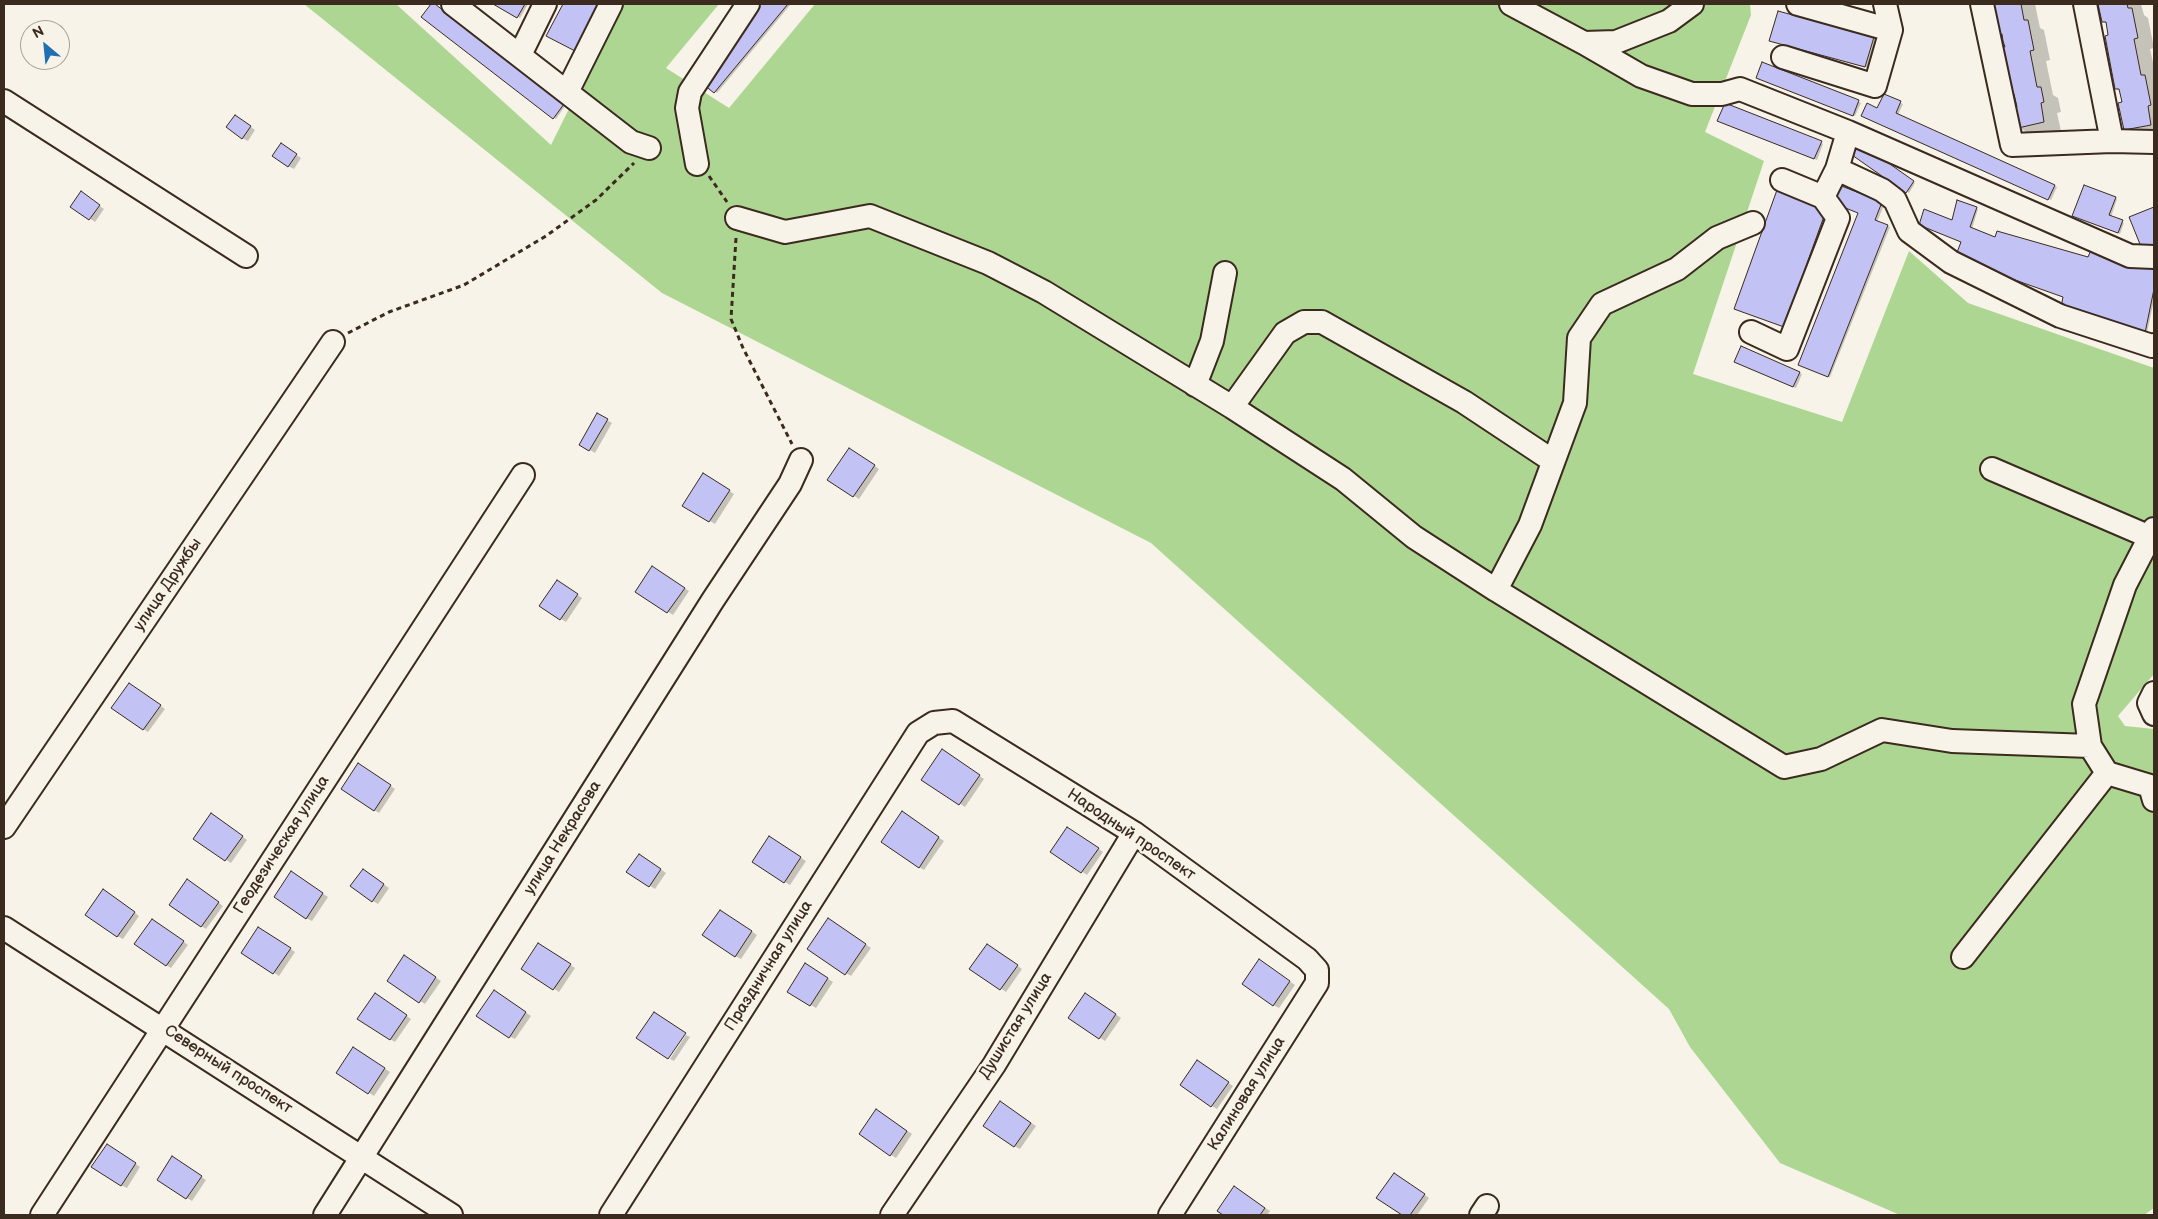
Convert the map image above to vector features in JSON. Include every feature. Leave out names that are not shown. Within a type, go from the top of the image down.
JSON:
[{"type":"street","points":[[520,55],[544,4]]},
{"type":"street","points":[[567,92],[611,4]]},
{"type":"street","points":[[697,164],[687,108],[690,92],[748,4]]},
{"type":"street","points":[[1511,4],[1641,76],[1692,94],[1722,94],[1740,89],[1848,132],[2130,256],[2154,258]]},
{"type":"street","points":[[1584,43],[1616,42],[1669,21],[1692,4]]},
{"type":"street","points":[[1798,4],[1891,30]]},
{"type":"street","points":[[1783,57],[1875,86],[1891,30],[1885,4]]},
{"type":"street","points":[[1982,4],[2012,146],[2112,140],[2154,142]]},
{"type":"street","points":[[2086,4],[2112,140]]},
{"type":"street","points":[[459,6],[631,142],[648,148]]},
{"type":"street","points":[[4,101],[246,256]]},
{"type":"street","points":[[1823,197],[1837,169],[1848,132]]},
{"type":"street","points":[[1837,169],[1882,190],[1895,200],[1909,231],[1951,262],[2060,316],[2152,346],[2154,345]]},
{"type":"street","points":[[1751,332],[1787,349],[1838,218],[1823,197],[1782,180]]},
{"type":"street","points":[[737,218],[785,232],[870,216],[988,263],[1044,292],[1232,407],[1343,479],[1414,537],[1496,590],[1784,767],[1820,759],[1882,730],[1952,740],[2090,746]]},
{"type":"street","points":[[1496,590],[1530,525],[1574,403],[1579,338],[1602,304],[1677,269],[1717,238],[1753,223]]},
{"type":"street","points":[[1195,385],[1212,341],[1225,273]]},
{"type":"street","points":[[1232,407],[1284,333],[1304,322],[1322,322],[1350,336],[1464,402],[1553,461]]},
{"type":"street","name":"улица Дружбы","points":[[4,827],[333,342]]},
{"type":"street","name":"улица Некрасова","points":[[325,1215],[703,616],[790,484],[800,460]]},
{"type":"street","points":[[1992,469],[2152,533],[2125,585],[2084,704],[2090,746],[2107,773],[2153,791]]},
{"type":"street","name":"Геодезическая улица","points":[[42,1215],[524,475]]},
{"type":"street","points":[[2154,693],[2148,703],[2154,714]]},
{"type":"street","name":"Народный проспект","points":[[934,723],[953,721],[1134,833],[1307,959],[1317,970]]},
{"type":"street","name":"Праздничная улица","points":[[611,1215],[918,733],[934,723]]},
{"type":"street","points":[[1963,957],[2107,773]]},
{"type":"street","name":"Душистая улица","points":[[892,1215],[994,1065],[1134,833]]},
{"type":"street","name":"Северный проспект","points":[[4,928],[163,1028],[451,1215]]},
{"type":"street","name":"Калиновая улица","points":[[1170,1215],[1318,983],[1317,970]]},
{"type":"path","points":[[333,342],[352,330],[389,312],[464,285],[546,236],[596,200],[648,148]]},
{"type":"path","points":[[697,164],[706,171],[737,218],[730,318],[743,348],[800,460]]},
{"type":"green space","points":[[304,4],[396,4],[551,145],[621,4],[719,4],[666,68],[729,108],[815,4],[1750,4],[1751,15],[1705,132],[1764,161],[1693,374],[1842,422],[1909,251],[1968,303],[2154,368],[2154,674],[2118,716],[2125,726],[2154,729],[2154,1208],[2144,1215],[1900,1215],[1780,1163],[1690,1047],[1669,1009],[1151,543],[662,293]]},
{"type":"building","points":[[431,4],[435,4],[564,104],[553,119],[421,17]]},
{"type":"building","points":[[493,4],[525,4],[517,18]]},
{"type":"building","points":[[563,4],[602,4],[577,52],[546,36]]},
{"type":"building","points":[[754,4],[788,4],[714,93],[694,77]]},
{"type":"building","points":[[1992,4],[2021,4],[2024,20],[2028,20],[2034,50],[2030,51],[2037,87],[2041,87],[2044,102],[2041,103],[2044,122],[2018,128],[2013,107],[2017,107],[2014,94],[2011,94],[2001,48],[2005,47],[2002,34],[1999,35]]},
{"type":"building","points":[[2098,4],[2127,4],[2128,8],[2132,8],[2138,38],[2134,39],[2141,75],[2145,75],[2151,105],[2148,106],[2151,125],[2124,130],[2118,103],[2122,102],[2119,89],[2115,89],[2105,36],[2108,35],[2106,22],[2102,22]]},
{"type":"building","points":[[1778,11],[1874,37],[1865,67],[1769,41]]},
{"type":"building","points":[[1762,62],[1859,100],[1853,116],[1756,78]]},
{"type":"building","points":[[1884,94],[1901,101],[1896,113],[2055,185],[2048,200],[1861,116],[1867,103],[1877,108]]},
{"type":"building","points":[[1725,103],[1822,141],[1814,159],[1717,121]]},
{"type":"building","points":[[235,115],[251,126],[242,139],[226,127]]},
{"type":"building","points":[[281,143],[297,154],[288,167],[272,156]]},
{"type":"building","points":[[1860,143],[1914,181],[1906,193],[1852,155]]},
{"type":"building","points":[[1839,185],[1882,202],[1875,220],[1888,225],[1828,377],[1798,365],[1858,213],[1833,203]]},
{"type":"building","points":[[2084,185],[2116,197],[2109,215],[2123,220],[2118,233],[2072,216]]},
{"type":"building","points":[[1777,190],[1827,208],[1784,327],[1734,309]]},
{"type":"building","points":[[81,191],[100,205],[89,220],[70,207]]},
{"type":"building","points":[[1957,200],[1977,207],[1970,227],[1995,237],[1997,231],[2088,257],[2091,250],[2154,264],[2154,289],[2145,333],[2061,307],[2063,297],[2001,275],[1956,255],[1961,242],[1919,225],[1924,209],[1952,220]]},
{"type":"building","points":[[2154,207],[2154,250],[2144,254],[2129,217]]},
{"type":"building","points":[[1741,346],[1800,372],[1793,387],[1734,362]]},
{"type":"building","points":[[597,413],[608,419],[589,451],[579,445]]},
{"type":"building","points":[[849,448],[875,465],[853,497],[827,480]]},
{"type":"building","points":[[703,473],[730,490],[709,522],[682,506]]},
{"type":"building","points":[[652,566],[685,588],[667,613],[635,592]]},
{"type":"building","points":[[557,580],[578,594],[560,620],[539,606]]},
{"type":"building","points":[[129,683],[161,705],[143,730],[111,708]]},
{"type":"building","points":[[942,749],[980,775],[959,805],[921,780]]},
{"type":"building","points":[[358,763],[391,785],[374,811],[341,789]]},
{"type":"building","points":[[902,811],[939,837],[919,868],[881,842]]},
{"type":"building","points":[[211,813],[243,836],[225,861],[193,839]]},
{"type":"building","points":[[1067,827],[1099,848],[1081,873],[1050,852]]},
{"type":"building","points":[[769,836],[801,857],[784,883],[752,862]]},
{"type":"building","points":[[639,854],[661,869],[649,887],[626,872]]},
{"type":"building","points":[[363,869],[384,884],[372,902],[350,886]]},
{"type":"building","points":[[291,871],[323,893],[306,919],[274,897]]},
{"type":"building","points":[[187,879],[219,902],[201,927],[169,905]]},
{"type":"building","points":[[103,889],[135,912],[117,937],[85,915]]},
{"type":"building","points":[[720,910],[752,931],[735,957],[702,935]]},
{"type":"building","points":[[828,918],[866,944],[845,975],[807,949]]},
{"type":"building","points":[[152,919],[184,941],[166,966],[134,944]]},
{"type":"building","points":[[258,927],[291,948],[273,974],[241,953]]},
{"type":"building","points":[[538,943],[571,964],[553,990],[521,969]]},
{"type":"building","points":[[987,944],[1018,965],[1000,990],[969,969]]},
{"type":"building","points":[[404,955],[436,977],[419,1003],[387,981]]},
{"type":"building","points":[[1259,959],[1290,981],[1273,1006],[1242,984]]},
{"type":"building","points":[[805,963],[828,978],[810,1006],[787,992]]},
{"type":"building","points":[[494,990],[526,1012],[509,1038],[476,1016]]},
{"type":"building","points":[[375,993],[407,1015],[390,1040],[357,1019]]},
{"type":"building","points":[[1085,993],[1116,1014],[1099,1039],[1068,1018]]},
{"type":"building","points":[[654,1012],[686,1033],[668,1059],[636,1038]]},
{"type":"building","points":[[353,1047],[385,1068],[368,1094],[336,1073]]},
{"type":"building","points":[[1197,1060],[1229,1082],[1211,1107],[1180,1085]]},
{"type":"building","points":[[1000,1101],[1031,1123],[1014,1147],[983,1126]]},
{"type":"building","points":[[876,1109],[907,1131],[890,1156],[859,1134]]},
{"type":"building","points":[[107,1144],[136,1163],[121,1186],[91,1167]]},
{"type":"building","points":[[172,1156],[202,1176],[186,1199],[157,1180]]},
{"type":"building","points":[[1394,1173],[1425,1194],[1410,1215],[1402,1215],[1376,1198]]},
{"type":"building","points":[[1234,1186],[1265,1208],[1260,1215],[1223,1215],[1217,1211]]}]
